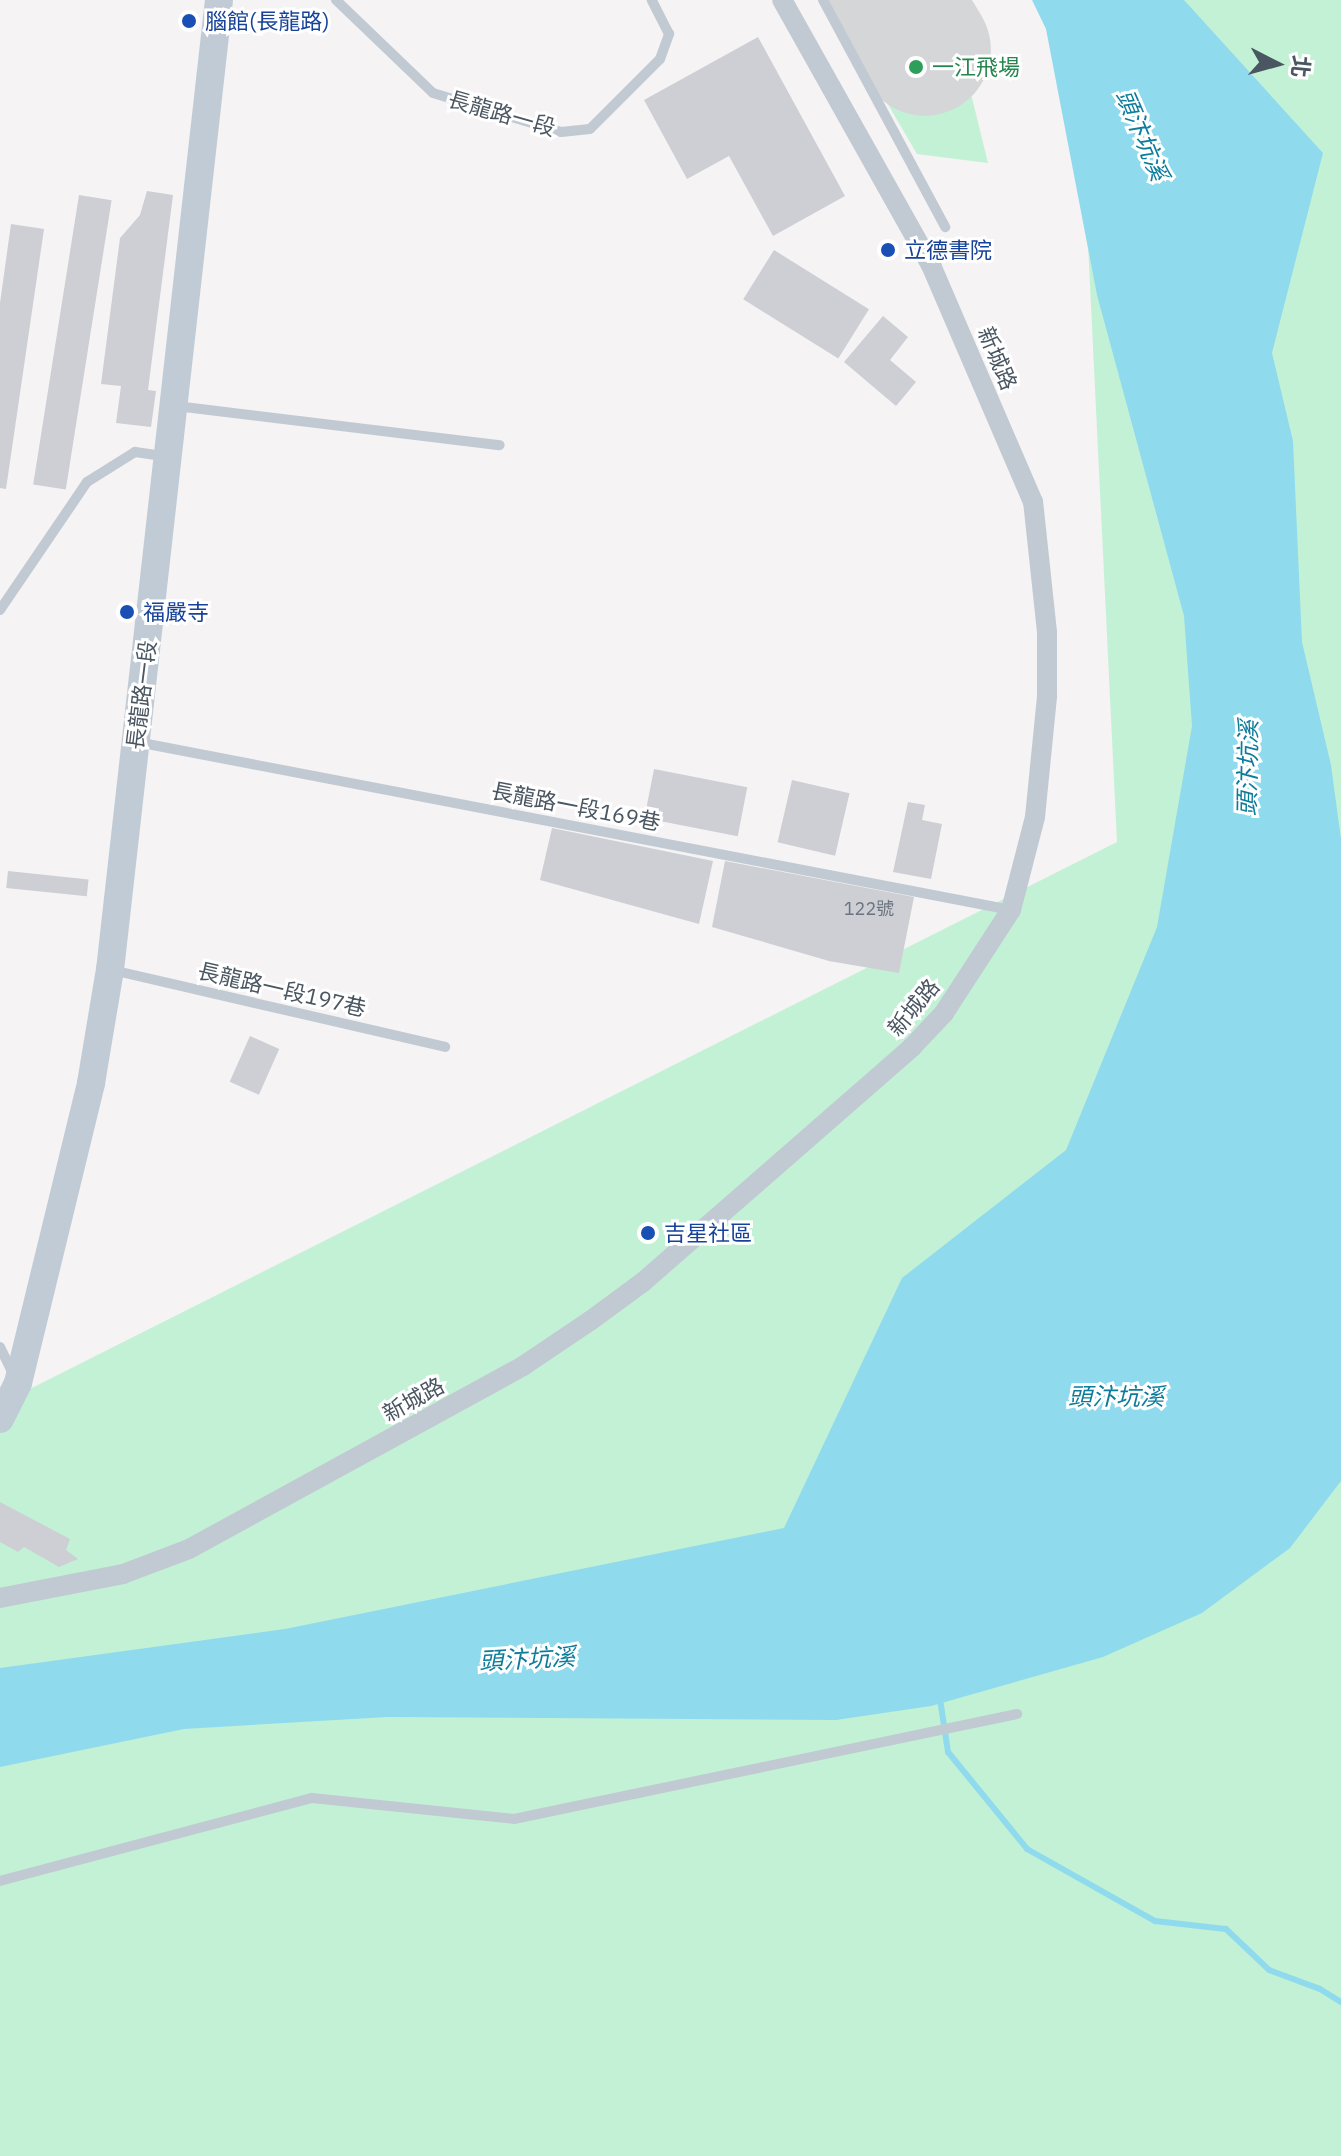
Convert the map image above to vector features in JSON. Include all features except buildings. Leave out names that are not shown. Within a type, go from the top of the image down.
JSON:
[{"type":"main road","name":"長龍路一段","points":[[0,1419],[18,1383],[91,1083],[110,970],[134,741],[171,457],[219,0]]},
{"type":"street","name":"新城路","points":[[0,1598],[123,1574],[189,1549],[523,1366],[590,1321],[643,1282],[912,1047],[944,1013],[1011,910],[1035,817],[1047,696],[1047,632],[1033,502],[932,267],[782,0]]},
{"type":"lane","name":"長龍路一段","points":[[336,0],[433,93],[561,132],[590,129],[660,59],[669,34],[652,0]]},
{"type":"lane","points":[[823,0],[945,227]]},
{"type":"lane","points":[[176,406],[500,445]]},
{"type":"lane","points":[[0,610],[87,482],[135,452],[171,457]]},
{"type":"lane","name":"長龍路一段169巷","points":[[134,741],[1011,910]]},
{"type":"lane","name":"長龍路一段197巷","points":[[110,970],[445,1047]]},
{"type":"lane","points":[[0,1347],[18,1383]]},
{"type":"lane","points":[[0,1881],[312,1798],[514,1819],[1017,1714]]},
{"type":"green space","name":"一江飛場","points":[[827,0],[948,0],[988,163],[917,154]]},
{"type":"green space","points":[[1160,0],[1341,0],[1341,2156],[0,2156],[0,1404],[1117,842],[1078,37]]},
{"type":"water","name":"頭汴坑溪","points":[[1032,0],[1184,0],[1323,153],[1272,353],[1293,441],[1302,642],[1331,765],[1341,839],[1341,1481],[1290,1548],[1202,1613],[1103,1657],[931,1706],[836,1720],[387,1717],[184,1729],[0,1767],[0,1668],[285,1629],[784,1528],[902,1278],[1066,1150],[1157,927],[1192,726],[1184,616],[1097,295],[1046,29]]},
{"type":"waterway","points":[[940,1699],[948,1752],[1027,1849],[1155,1921],[1226,1929],[1269,1970],[1320,1989],[1341,2002]]},
{"type":"runway","points":[[895,0],[925,50]]},
{"type":"place","name":"腦館(長龍路)","points":[[189,21]]},
{"type":"place","name":"一江飛場","points":[[916,67]]},
{"type":"place","name":"立德書院","points":[[888,250]]},
{"type":"place","name":"福嚴寺","points":[[127,612]]},
{"type":"place","name":"吉星社區","points":[[648,1233]]}]
